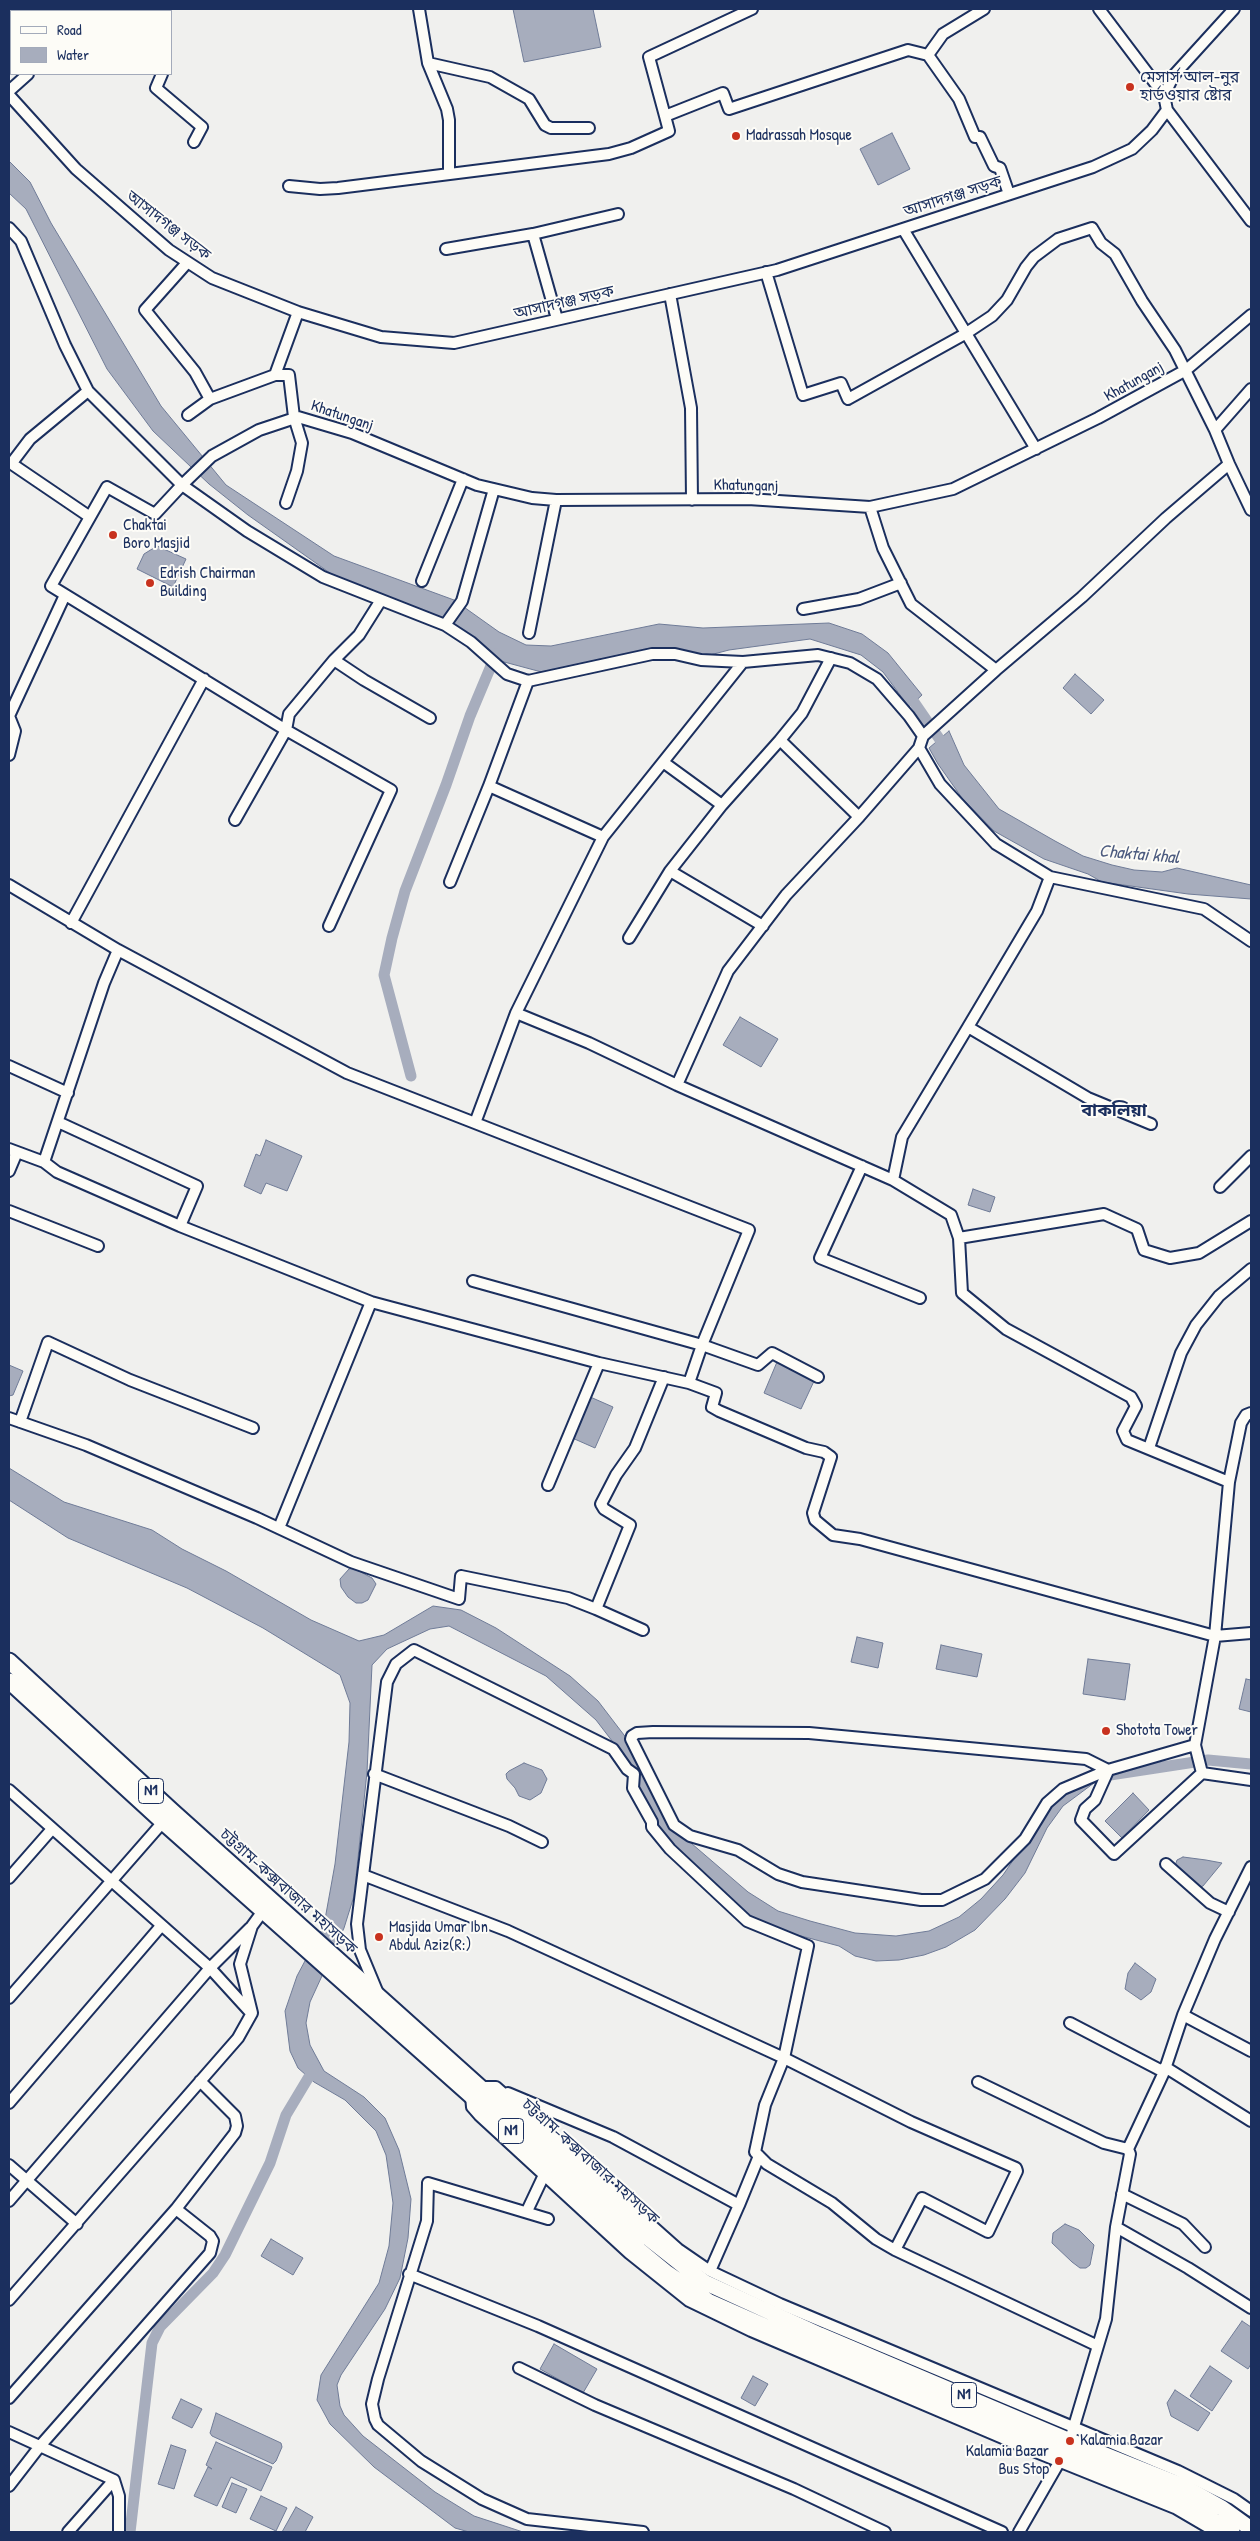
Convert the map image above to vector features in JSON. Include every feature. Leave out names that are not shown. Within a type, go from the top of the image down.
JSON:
[{"type":"highway","name":"চট্টগ্রাম-কক্সবাজার মহাসড়ক","points":[[9,1661],[33,1693],[162,1822],[263,1911],[289,1924]]},
{"type":"highway","name":"চট্টগ্রাম-কক্সবাজার মহাসড়ক","points":[[9,1680],[33,1693],[172,1811],[289,1924],[475,2091],[604,2191],[704,2282],[1070,2441],[1183,2486],[1222,2508],[1251,2529]]},
{"type":"highway","name":"চট্টগ্রাম-কক্সবাজার মহাসড়ক","points":[[357,1986],[382,2000],[475,2091],[580,2201],[667,2273],[708,2301],[950,2406],[1177,2498],[1232,2532]]},
{"type":"street","points":[[419,9],[428,63],[447,109],[449,120],[449,173]]},
{"type":"street","points":[[289,186],[329,188],[609,154],[669,132],[649,58],[752,9]]},
{"type":"street","points":[[928,55],[943,34],[984,9]]},
{"type":"street","points":[[1099,9],[1164,95],[1167,110],[1251,221]]},
{"type":"street","points":[[1164,95],[1174,75],[1234,9]]},
{"type":"street","points":[[665,116],[723,93],[730,109],[908,50],[928,55],[959,99],[975,137],[980,137],[994,166],[1000,168],[1009,194]]},
{"type":"street","points":[[428,63],[490,77],[529,99],[544,125],[551,128],[589,128]]},
{"type":"street","points":[[9,91],[27,75]]},
{"type":"street","points":[[162,75],[156,88],[202,126],[194,142]]},
{"type":"street","name":"আসাদগঞ্জ সড়ক","points":[[9,95],[76,169],[186,264],[212,278],[298,312],[382,337],[454,343],[766,272],[1094,167],[1132,149],[1152,130],[1167,110]]},
{"type":"street","points":[[446,249],[533,234],[618,214]]},
{"type":"street","points":[[9,228],[21,241],[64,344],[88,391],[185,482],[247,531],[324,577],[445,625],[471,642],[507,674],[528,681],[652,654],[675,654],[701,660],[743,662],[818,655],[831,658],[850,663],[877,680],[926,734]]},
{"type":"street","points":[[766,272],[804,395],[841,383],[848,399],[965,334],[992,316],[1007,300],[1026,266],[1034,257],[1058,239],[1092,228],[1100,243],[1115,254],[1142,301],[1176,350],[1251,510]]},
{"type":"street","points":[[904,229],[965,334],[1036,449]]},
{"type":"street","points":[[533,234],[557,320]]},
{"type":"street","points":[[186,264],[145,310],[195,372],[210,399]]},
{"type":"street","points":[[670,294],[691,408],[692,500]]},
{"type":"street","points":[[275,375],[298,312]]},
{"type":"street","name":"Khatunganj","points":[[90,517],[108,487],[155,514],[212,456],[260,430],[294,417],[352,433],[462,479],[532,498],[556,500],[748,499],[870,507],[953,488],[1098,418],[1186,370],[1251,315]]},
{"type":"street","points":[[188,415],[210,399],[275,375],[289,375],[294,417],[302,443],[297,471],[286,503]]},
{"type":"street","points":[[1215,430],[1251,389]]},
{"type":"street","points":[[88,391],[30,439],[10,463],[90,517],[51,586],[286,730],[391,790],[329,926]]},
{"type":"street","points":[[677,1085],[728,971],[786,896],[859,818],[919,748],[926,734],[996,670],[1082,597],[1166,518],[1229,464]]},
{"type":"street","points":[[422,581],[462,479]]},
{"type":"street","points":[[445,625],[462,601],[494,489]]},
{"type":"street","points":[[529,633],[556,500]]},
{"type":"street","points":[[870,507],[883,548],[911,604],[996,670]]},
{"type":"street","points":[[803,609],[859,600],[900,583]]},
{"type":"street","points":[[9,755],[15,731],[9,716],[65,595]]},
{"type":"street","points":[[235,820],[286,730],[289,714],[334,660],[359,635],[381,600]]},
{"type":"street","points":[[629,938],[670,871],[722,805],[802,713],[831,658]]},
{"type":"street","points":[[334,660],[364,680],[430,718]]},
{"type":"street","points":[[475,1123],[516,1013],[603,836],[743,662]]},
{"type":"street","points":[[71,922],[204,680]]},
{"type":"street","points":[[450,882],[489,786],[528,681]]},
{"type":"street","points":[[780,740],[859,818]]},
{"type":"street","points":[[919,748],[940,784],[996,844],[1050,877],[1204,909],[1251,941]]},
{"type":"street","points":[[663,762],[722,805]]},
{"type":"street","points":[[489,786],[603,836]]},
{"type":"street","points":[[670,871],[763,926]]},
{"type":"street","points":[[893,1180],[902,1137],[1037,911],[1050,877]]},
{"type":"street","points":[[9,885],[118,950],[347,1073],[749,1230],[702,1345],[689,1384]]},
{"type":"street","points":[[44,1162],[104,983],[118,950]]},
{"type":"street","points":[[516,1013],[589,1043],[677,1085],[893,1180],[951,1215],[959,1238],[962,1293],[1006,1329],[1131,1397],[1136,1406],[1123,1431],[1127,1440],[1229,1482]]},
{"type":"street","points":[[968,1027],[1088,1098],[1151,1124]]},
{"type":"street","points":[[9,1066],[68,1093]]},
{"type":"street","points":[[58,1122],[197,1186],[180,1226]]},
{"type":"street","points":[[9,1171],[13,1151],[44,1162],[56,1172],[180,1226],[371,1302],[599,1363],[664,1377],[716,1393],[712,1407],[719,1412],[806,1448],[824,1452],[831,1457],[813,1513],[815,1520],[833,1535],[860,1539],[1215,1636],[1251,1633]]},
{"type":"street","points":[[1220,1187],[1251,1156]]},
{"type":"street","points":[[862,1166],[820,1258],[920,1298]]},
{"type":"street","points":[[9,1211],[98,1246]]},
{"type":"street","points":[[959,1238],[1104,1214],[1137,1229],[1144,1250],[1170,1258],[1200,1254],[1251,1221]]},
{"type":"street","points":[[1149,1448],[1181,1353],[1196,1325],[1219,1296],[1251,1269]]},
{"type":"street","points":[[473,1281],[702,1345],[758,1365],[772,1353],[818,1377]]},
{"type":"street","points":[[280,1528],[371,1302]]},
{"type":"street","points":[[20,1422],[48,1342],[130,1380],[253,1428]]},
{"type":"street","points":[[548,1485],[599,1363]]},
{"type":"street","points":[[596,1609],[630,1525],[604,1509],[601,1504],[616,1475],[636,1448],[664,1377]]},
{"type":"street","points":[[1202,1773],[1195,1745],[1215,1636],[1229,1482],[1241,1423],[1246,1415],[1251,1413]]},
{"type":"street","points":[[9,1418],[86,1446],[280,1528],[351,1562],[459,1599],[462,1576],[568,1598],[643,1630]]},
{"type":"street","points":[[382,2000],[370,1979],[360,1950],[357,1924],[374,1774],[387,1682],[396,1664],[414,1650],[613,1750],[627,1769],[634,1774],[633,1788],[652,1822],[652,1826],[670,1849],[746,1921],[808,1946],[784,2058],[765,2105],[755,2152],[767,2164],[832,2202],[876,2239],[895,2250],[1098,2346]]},
{"type":"street","points":[[1108,1770],[1086,1759],[809,1733],[653,1732],[636,1733],[632,1736],[662,1805],[674,1825],[690,1836],[738,1850],[778,1874],[802,1882],[921,1900],[942,1900],[985,1879],[1025,1839],[1047,1803],[1064,1789],[1108,1770],[1195,1745]]},
{"type":"street","points":[[1108,1770],[1095,1800],[1085,1809],[1081,1820],[1114,1854],[1202,1773]]},
{"type":"street","points":[[1202,1773],[1251,1780]]},
{"type":"street","points":[[374,1774],[509,1826],[542,1842]]},
{"type":"street","points":[[9,1790],[210,1968],[252,2013]]},
{"type":"street","points":[[9,1998],[162,1822]]},
{"type":"street","points":[[9,1878],[52,1829]]},
{"type":"street","points":[[1166,1864],[1210,1903],[1229,1912]]},
{"type":"street","points":[[1073,2432],[1106,2319],[1116,2227],[1130,2154],[1128,2149],[1165,2070],[1183,2014],[1251,1867]]},
{"type":"street","points":[[363,1875],[508,1932],[784,2058],[911,2122],[1017,2169],[988,2232],[922,2198],[895,2250]]},
{"type":"street","points":[[9,2201],[210,1968],[252,1926],[263,1911]]},
{"type":"street","points":[[9,2103],[161,1926]]},
{"type":"street","points":[[9,2300],[238,2038],[252,2013],[240,1964],[252,1926]]},
{"type":"street","points":[[1183,2014],[1251,2051]]},
{"type":"street","points":[[1070,2023],[1165,2070],[1251,2120]]},
{"type":"street","points":[[9,2398],[176,2209],[235,2133],[237,2126],[235,2116],[200,2081]]},
{"type":"street","points":[[978,2082],[1104,2143],[1128,2149]]},
{"type":"street","points":[[496,2088],[604,2191]]},
{"type":"street","points":[[580,2201],[544,2174],[479,2116],[472,2107],[475,2091],[496,2088],[613,2137],[739,2205]]},
{"type":"street","points":[[710,2271],[759,2156]]},
{"type":"street","points":[[9,2165],[77,2224]]},
{"type":"street","points":[[527,2211],[544,2174]]},
{"type":"street","points":[[548,2219],[527,2211],[428,2183],[427,2220],[409,2274],[372,2404],[378,2425],[429,2466],[482,2499],[527,2519],[643,2532]]},
{"type":"street","points":[[1122,2194],[1183,2224],[1205,2247]]},
{"type":"street","points":[[9,2486],[40,2446],[210,2253],[213,2241],[210,2236],[176,2209]]},
{"type":"street","points":[[599,2218],[664,2282],[689,2301],[724,2319],[1175,2508],[1216,2532]]},
{"type":"street","points":[[640,2223],[710,2271],[780,2304],[1073,2432],[1178,2472],[1234,2499],[1251,2511]]},
{"type":"street","points":[[1116,2227],[1188,2268],[1251,2308]]},
{"type":"street","points":[[409,2274],[538,2326],[1002,2532]]},
{"type":"street","points":[[519,2368],[595,2405],[794,2490],[885,2532]]},
{"type":"street","points":[[9,2432],[114,2480],[119,2496],[119,2532]]},
{"type":"street","points":[[1018,2532],[1060,2460]]},
{"type":"street","points":[[68,2532],[114,2480]]},
{"type":"water","points":[[513,9],[593,9],[601,47],[524,62]]},
{"type":"water","points":[[892,133],[910,169],[878,185],[860,149]]},
{"type":"water","points":[[9,161],[30,182],[51,223],[161,406],[226,485],[334,556],[454,600],[499,632],[526,645],[551,646],[659,624],[703,628],[829,623],[862,634],[888,653],[922,695],[909,707],[883,672],[861,655],[810,639],[729,650],[706,656],[667,649],[549,674],[493,659],[486,647],[453,624],[337,578],[248,515],[209,484],[153,431],[107,369],[26,209],[9,193]]},
{"type":"water","points":[[157,546],[186,559],[173,587],[137,569],[144,554]]},
{"type":"water","points":[[1075,674],[1104,700],[1091,714],[1063,688]]},
{"type":"water","points":[[949,731],[964,765],[999,809],[1055,841],[1083,856],[1134,870],[1162,872],[1177,868],[1251,885],[1251,899],[1188,894],[1102,882],[1088,874],[1044,859],[994,831],[962,798],[929,748]]},
{"type":"water","points":[[740,1017],[778,1039],[761,1067],[723,1045]]},
{"type":"water","points":[[266,1140],[302,1156],[287,1191],[266,1183],[261,1194],[244,1186],[256,1154],[260,1156]]},
{"type":"water","points":[[973,1189],[995,1197],[990,1212],[968,1205]]},
{"type":"water","points":[[777,1362],[815,1379],[801,1409],[764,1393]]},
{"type":"water","points":[[9,1365],[23,1371],[13,1395],[9,1396]]},
{"type":"water","points":[[588,1396],[613,1407],[595,1448],[570,1437]]},
{"type":"water","points":[[9,1468],[64,1502],[152,1530],[182,1549],[226,1571],[311,1620],[359,1641],[384,1635],[433,1606],[461,1610],[496,1628],[570,1676],[598,1701],[637,1752],[684,1837],[748,1892],[778,1911],[810,1921],[855,1933],[896,1936],[929,1931],[959,1917],[981,1899],[1003,1875],[1051,1805],[1061,1796],[1095,1779],[1098,1780],[1063,1806],[1047,1828],[1025,1873],[1005,1899],[975,1930],[946,1947],[924,1955],[899,1960],[876,1961],[855,1956],[839,1946],[786,1932],[751,1916],[738,1906],[661,1835],[619,1750],[596,1720],[546,1676],[449,1626],[430,1629],[387,1649],[372,1665],[367,1772],[354,1896],[344,1928],[310,2002],[306,2023],[310,2045],[324,2071],[364,2097],[385,2118],[399,2150],[411,2199],[408,2238],[400,2278],[385,2309],[341,2375],[337,2385],[340,2406],[344,2415],[363,2436],[435,2492],[474,2516],[523,2532],[469,2532],[455,2528],[374,2467],[330,2424],[317,2400],[321,2375],[379,2283],[389,2246],[393,2203],[386,2155],[376,2131],[345,2100],[314,2082],[298,2068],[290,2051],[285,2011],[297,1976],[324,1925],[335,1864],[349,1742],[350,1703],[340,1675],[263,1628],[187,1588],[68,1538],[9,1500]]},
{"type":"water","points":[[353,1568],[372,1578],[376,1584],[368,1600],[362,1603],[356,1603],[348,1597],[341,1587],[340,1579],[349,1569]]},
{"type":"water","points":[[857,1637],[883,1643],[878,1668],[851,1662]]},
{"type":"water","points":[[941,1645],[982,1654],[977,1677],[936,1669]]},
{"type":"water","points":[[1088,1659],[1130,1664],[1125,1700],[1083,1694]]},
{"type":"water","points":[[1246,1679],[1251,1680],[1251,1712],[1239,1709]]},
{"type":"water","points":[[524,1763],[542,1770],[547,1779],[541,1793],[530,1800],[519,1796],[507,1779],[506,1774]]},
{"type":"water","points":[[1133,1793],[1149,1810],[1122,1838],[1105,1821]]},
{"type":"water","points":[[1183,1857],[1222,1863],[1203,1886],[1198,1888],[1175,1866],[1177,1860]]},
{"type":"water","points":[[1135,1963],[1156,1979],[1151,1992],[1141,2000],[1125,1989],[1128,1973]]},
{"type":"water","points":[[1065,2224],[1079,2230],[1094,2245],[1090,2265],[1086,2268],[1080,2268],[1052,2243],[1053,2233]]},
{"type":"water","points":[[271,2239],[303,2258],[293,2275],[261,2256]]},
{"type":"water","points":[[1242,2321],[1251,2327],[1251,2364],[1248,2369],[1221,2351]]},
{"type":"water","points":[[554,2344],[597,2369],[583,2393],[540,2369]]},
{"type":"water","points":[[1210,2366],[1232,2381],[1212,2411],[1190,2396]]},
{"type":"water","points":[[753,2376],[768,2384],[755,2406],[741,2398]]},
{"type":"water","points":[[1175,2390],[1210,2413],[1198,2431],[1171,2416],[1167,2403]]},
{"type":"water","points":[[181,2399],[202,2409],[192,2428],[172,2418]]},
{"type":"water","points":[[216,2413],[281,2443],[282,2447],[276,2461],[273,2464],[212,2436],[210,2433]]},
{"type":"water","points":[[216,2442],[272,2467],[261,2491],[231,2477],[217,2506],[194,2496],[208,2467],[212,2469],[206,2465]]},
{"type":"water","points":[[171,2445],[186,2450],[174,2489],[158,2484]]},
{"type":"water","points":[[232,2483],[247,2489],[236,2513],[222,2507]]},
{"type":"water","points":[[261,2496],[287,2508],[276,2531],[250,2519]]},
{"type":"water","points":[[296,2507],[313,2517],[305,2532],[282,2532]]},
{"type":"waterway","points":[[411,1076],[384,975],[405,891],[446,785],[470,716],[496,654]]},
{"type":"waterway","name":"Chaktai khal","points":[[914,702],[947,750]]},
{"type":"waterway","points":[[1110,1775],[1208,1760],[1251,1764]]},
{"type":"waterway","points":[[130,2532],[152,2343],[160,2327],[213,2273],[225,2255],[270,2163],[286,2115],[313,2070]]},
{"type":"place","name":"মেসার্স আল-নুর হার্ডওয়ার ষ্টোর","points":[[1130,87]]},
{"type":"place","name":"Madrassah Mosque","points":[[736,136]]},
{"type":"place","name":"Chaktai Boro Masjid","points":[[113,535]]},
{"type":"place","name":"Edrish Chairman Building","points":[[150,583]]},
{"type":"place","name":"Shotota Tower","points":[[1106,1731]]},
{"type":"place","name":"Masjida Umar Ibn Abdul Aziz(R:)","points":[[379,1937]]},
{"type":"place","name":"Kalamia Bazar","points":[[1070,2441]]},
{"type":"place","name":"Kalamia Bazar Bus Stop","points":[[1059,2461]]},
{"type":"district","name":"বাকলিয়া","points":[[1114,1111]]}]
